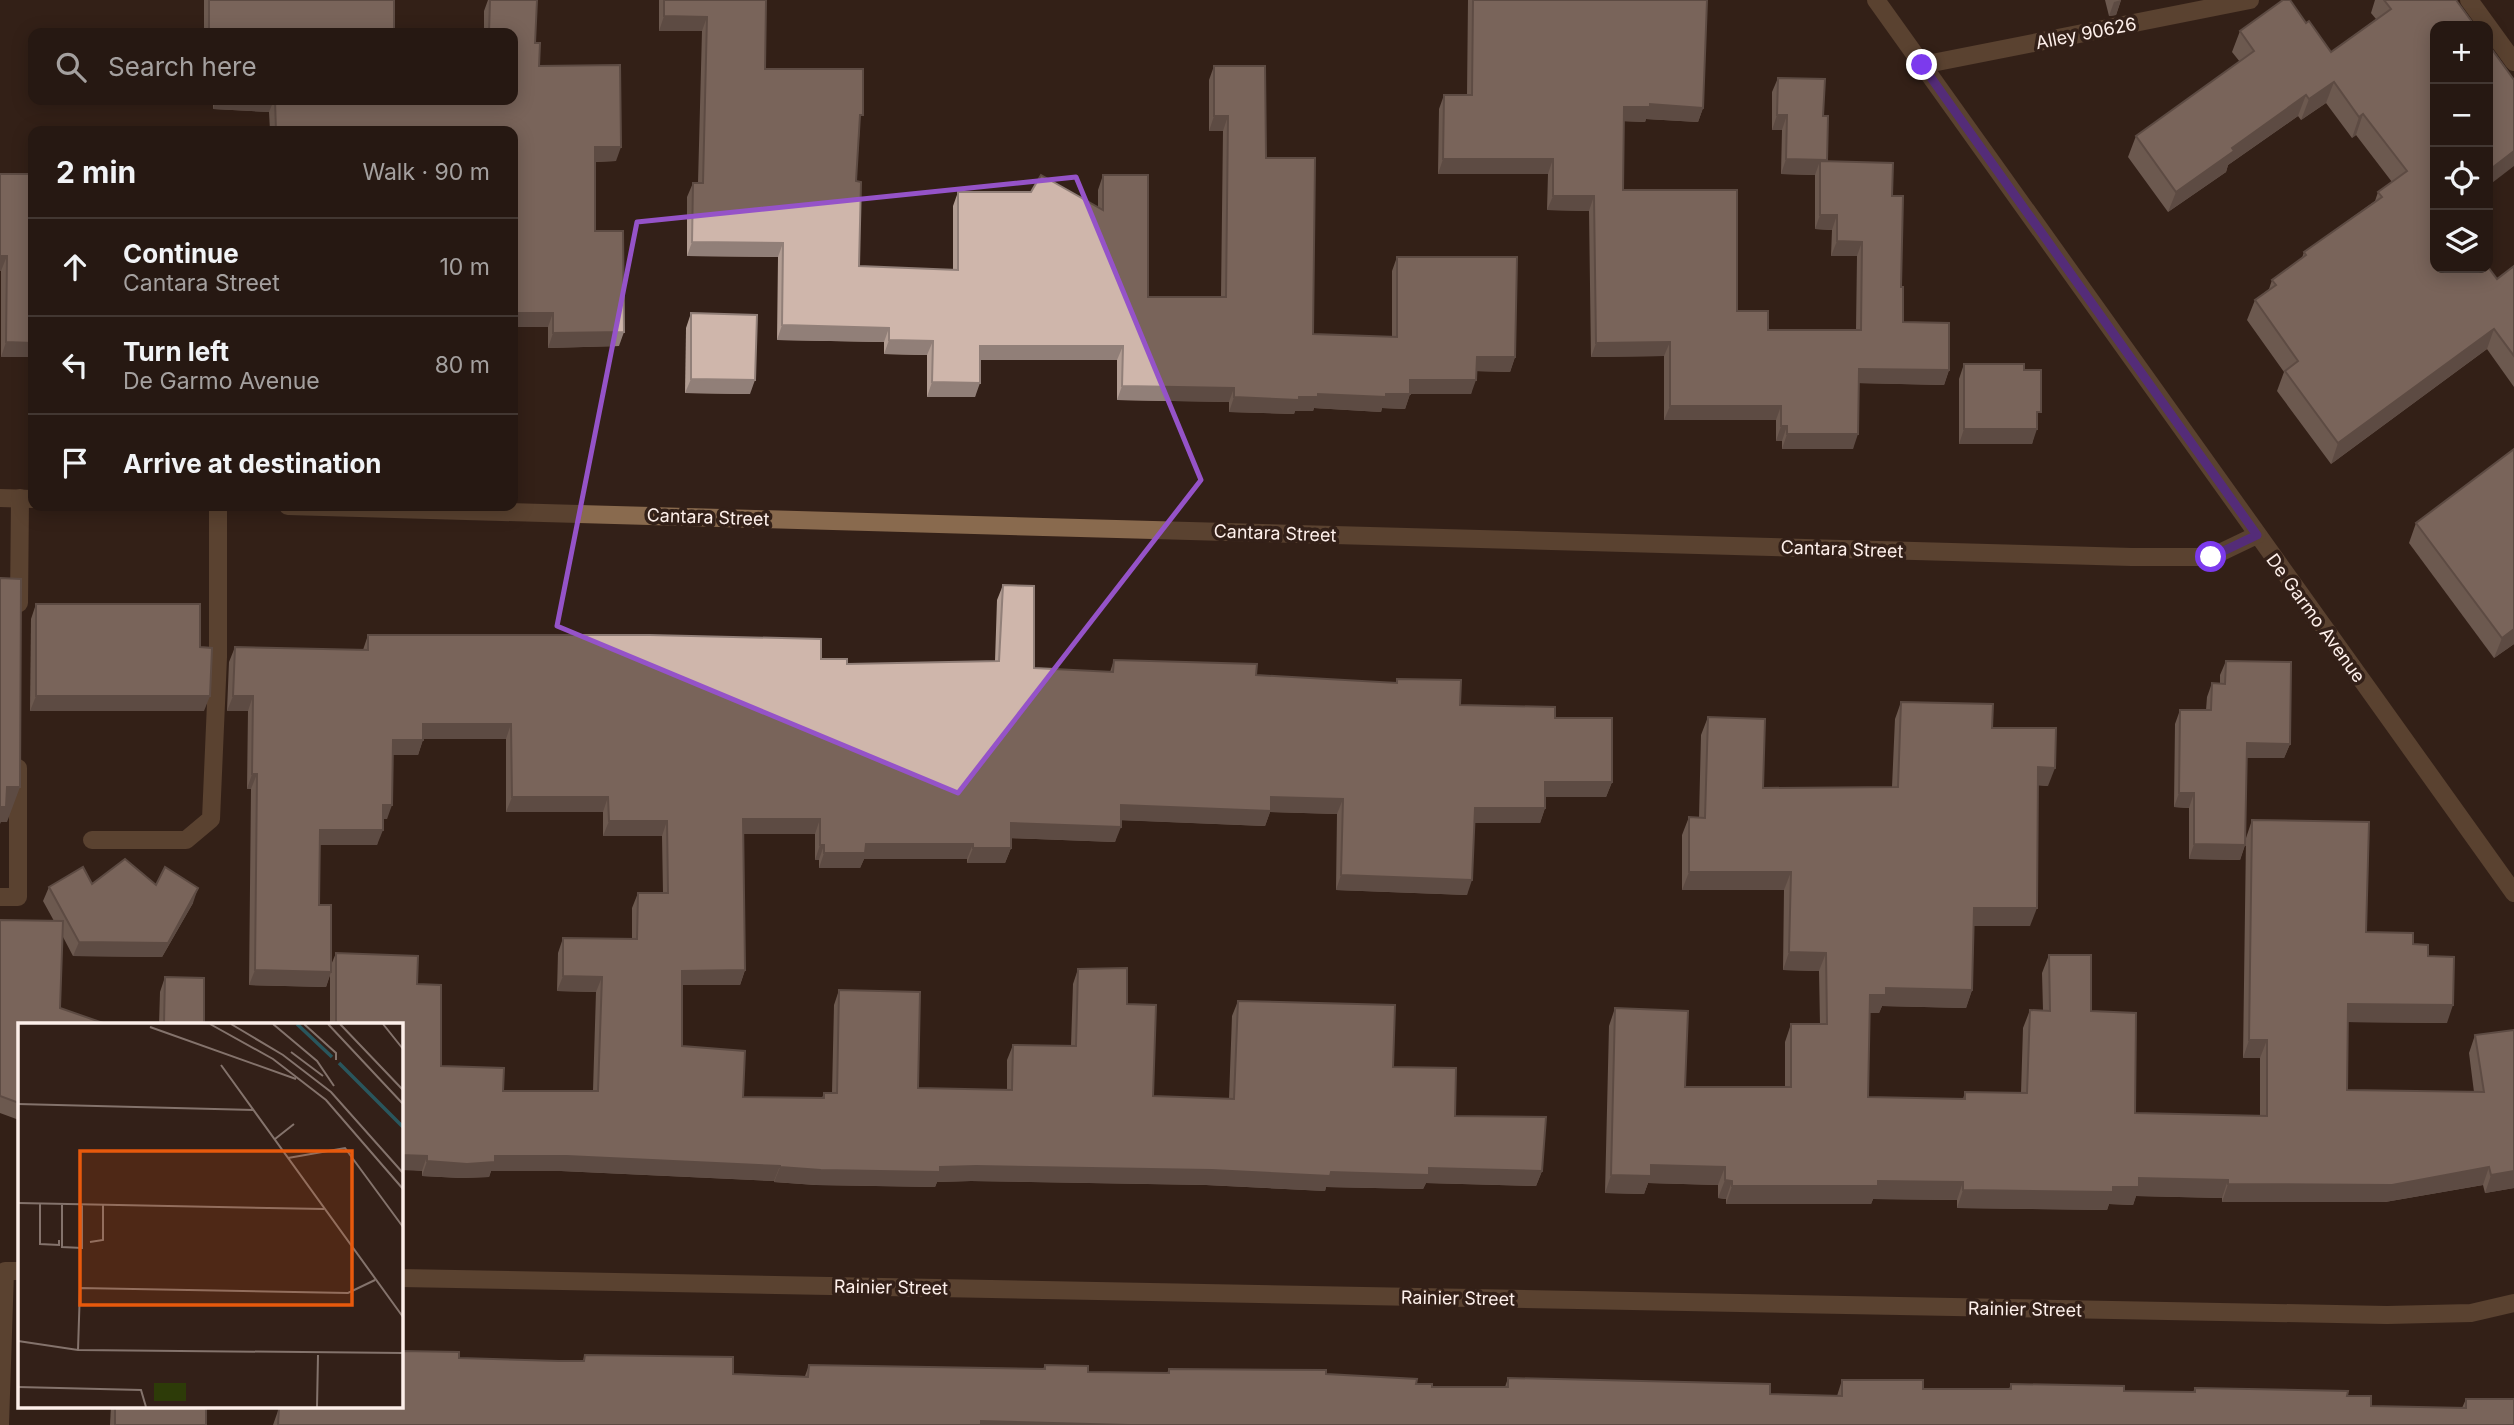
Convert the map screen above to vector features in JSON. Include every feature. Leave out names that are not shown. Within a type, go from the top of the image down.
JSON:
[{"type":"street","name":"De Garmo Avenue","points":[[1876,0],[2514,893]]},
{"type":"street","name":"Alley 90626","points":[[1922,65],[2250,0]]},
{"type":"street","points":[[2469,0],[2514,62]]},
{"type":"street","points":[[0,498],[27,498],[19,618]]},
{"type":"street","points":[[92,840],[186,840],[211,820],[218,656],[218,511]]},
{"type":"street","name":"Cantara Street","points":[[469,511],[2132,557],[2211,557],[2257,535]]},
{"type":"street","points":[[0,897],[18,897],[18,744]]},
{"type":"street","points":[[0,1425],[5,1270],[18,1271]]},
{"type":"street","name":"Rainier Street","points":[[402,1278],[2387,1315],[2471,1313],[2514,1303]]},
{"type":"highlighted area","points":[[1076,177],[1201,480],[958,793],[557,626],[637,222]]},
{"type":"building","points":[[209,0],[394,0],[394,28],[209,28]]},
{"type":"building","points":[[490,0],[537,0],[535,43],[540,43],[539,66],[620,65],[621,147],[595,147],[595,231],[623,231],[624,332],[553,333],[553,313],[518,313],[518,126],[276,126],[275,105],[518,105],[518,28],[489,28]]},
{"type":"building","points":[[664,0],[766,0],[765,69],[863,69],[863,115],[860,115],[856,181],[861,182],[859,266],[958,270],[958,192],[1031,192],[1041,175],[1103,210],[1103,175],[1148,175],[1148,297],[1226,297],[1228,116],[1214,116],[1214,66],[1265,66],[1266,158],[1315,158],[1313,334],[1397,337],[1397,257],[1517,257],[1515,357],[1477,357],[1476,380],[1410,380],[1410,394],[1386,394],[1386,397],[1318,394],[1318,397],[1299,397],[1299,400],[1234,397],[1234,388],[1122,386],[1123,346],[980,346],[980,383],[932,382],[933,341],[889,340],[889,328],[782,325],[783,243],[692,242],[693,183],[703,183],[707,17],[664,16]]},
{"type":"building","points":[[1473,0],[1707,0],[1703,108],[1650,104],[1650,107],[1624,107],[1623,190],[1737,190],[1737,311],[1768,311],[1768,330],[1861,330],[1862,242],[1837,241],[1837,215],[1820,215],[1820,161],[1893,163],[1892,196],[1903,196],[1903,322],[1949,323],[1949,370],[1859,369],[1858,434],[1787,434],[1787,426],[1781,426],[1781,406],[1670,406],[1670,342],[1596,343],[1594,196],[1553,196],[1553,159],[1443,159],[1444,95],[1472,95]]},
{"type":"building","points":[[2283,0],[2290,0],[2331,52],[2391,9],[2384,0],[2456,0],[2471,21],[2430,21],[2430,273],[2492,273],[2497,279],[2514,266],[2514,356],[2494,329],[2338,443],[2285,371],[2298,361],[2255,300],[2276,285],[2272,280],[2306,255],[2304,252],[2382,197],[2378,192],[2407,171],[2363,114],[2359,117],[2334,82],[2309,99],[2306,95],[2176,192],[2136,136],[2254,51],[2240,31]]},
{"type":"building","points":[[2493,51],[2514,80],[2514,151],[2493,167]]},
{"type":"building","points":[[1778,78],[1825,79],[1823,116],[1828,116],[1827,160],[1786,159],[1787,115],[1777,115]]},
{"type":"building","points":[[0,174],[28,174],[28,343],[6,342],[7,256],[0,256]]},
{"type":"building","points":[[691,313],[757,315],[755,380],[691,379]]},
{"type":"building","points":[[1964,364],[2024,364],[2024,370],[2041,370],[2041,412],[2037,412],[2037,429],[1964,429]]},
{"type":"building","points":[[2514,449],[2514,629],[2502,638],[2416,523]]},
{"type":"building","points":[[0,578],[21,579],[20,787],[7,787],[6,807],[0,807]]},
{"type":"building","points":[[1003,585],[1034,586],[1034,668],[1113,672],[1114,660],[1257,664],[1256,675],[1397,683],[1397,679],[1461,680],[1460,705],[1555,707],[1555,718],[1612,718],[1612,782],[1545,782],[1545,808],[1475,808],[1472,880],[1341,875],[1343,799],[1271,797],[1271,811],[1121,805],[1121,827],[1011,823],[1011,848],[973,848],[973,844],[866,844],[865,853],[824,853],[824,845],[820,845],[820,819],[743,819],[745,970],[682,971],[682,1046],[745,1051],[743,1097],[824,1098],[824,1093],[837,1093],[839,990],[920,992],[918,1088],[1012,1090],[1013,1045],[1076,1046],[1078,969],[1127,968],[1127,1004],[1156,1005],[1153,1096],[1234,1099],[1238,1001],[1395,1005],[1393,1067],[1456,1068],[1455,1116],[1546,1117],[1542,1171],[1429,1168],[1429,1175],[1331,1172],[1330,1176],[1212,1170],[976,1166],[940,1167],[940,1172],[821,1170],[567,1156],[495,1156],[495,1162],[467,1164],[427,1161],[427,1156],[402,1155],[402,1023],[336,1023],[336,953],[418,956],[417,984],[441,985],[441,1066],[504,1068],[503,1091],[598,1091],[602,977],[563,976],[563,938],[637,939],[638,893],[668,893],[667,821],[609,821],[608,797],[512,797],[511,724],[423,724],[423,740],[393,740],[392,805],[383,805],[383,830],[320,830],[319,905],[331,905],[331,972],[255,970],[257,774],[252,774],[253,696],[233,696],[235,647],[368,650],[368,635],[650,635],[821,639],[821,659],[847,659],[847,664],[999,661]]},
{"type":"building","points":[[36,604],[200,604],[200,647],[212,648],[210,696],[36,696]]},
{"type":"building","points":[[2226,661],[2291,662],[2290,744],[2247,743],[2245,845],[2194,844],[2194,793],[2179,793],[2180,710],[2211,710],[2212,683],[2225,684]]},
{"type":"building","points":[[1901,702],[1993,704],[1992,728],[2056,728],[2055,768],[2038,767],[2037,908],[1974,908],[1972,990],[1886,988],[1886,995],[1870,995],[1868,1097],[1965,1099],[1965,1092],[2027,1093],[2030,1010],[2050,1011],[2049,955],[2091,955],[2091,1011],[2136,1013],[2135,1113],[2267,1116],[2267,1040],[2249,1040],[2252,820],[2369,822],[2366,932],[2413,933],[2413,944],[2428,945],[2428,956],[2454,957],[2453,1005],[2348,1004],[2347,1090],[2484,1092],[2475,1035],[2514,1030],[2514,1171],[2491,1175],[2489,1167],[2392,1185],[2228,1184],[2228,1180],[2139,1178],[2139,1187],[2113,1187],[2113,1192],[1963,1190],[1963,1182],[1878,1181],[1878,1186],[1732,1186],[1732,1181],[1725,1180],[1725,1167],[1651,1165],[1651,1176],[1611,1175],[1615,1008],[1688,1011],[1685,1087],[1791,1087],[1791,1024],[1827,1024],[1826,953],[1789,952],[1791,872],[1689,872],[1689,817],[1705,818],[1708,717],[1765,719],[1763,788],[1898,787]]},
{"type":"building","points":[[125,859],[156,885],[165,867],[198,888],[168,943],[79,942],[49,887],[83,867],[92,884]]},
{"type":"building","points":[[0,920],[63,921],[60,1008],[103,1023],[18,1023],[18,1103],[0,1096]]},
{"type":"building","points":[[165,977],[204,978],[204,1023],[164,1023]]},
{"type":"building","points":[[402,1351],[459,1352],[459,1358],[559,1361],[584,1361],[585,1355],[733,1357],[733,1374],[808,1377],[809,1365],[1045,1369],[1045,1365],[1088,1366],[1088,1372],[1169,1373],[1169,1369],[1326,1370],[1326,1374],[1417,1379],[1416,1384],[1432,1384],[1432,1387],[1508,1387],[1508,1378],[1770,1384],[1770,1394],[1842,1396],[1842,1380],[1923,1380],[1923,1389],[2011,1389],[2011,1384],[2124,1386],[2124,1391],[2195,1392],[2195,1388],[2348,1391],[2347,1396],[2371,1396],[2371,1406],[2466,1408],[2466,1399],[2514,1399],[2514,1425],[1129,1425],[981,1421],[981,1425],[278,1425],[279,1408],[402,1408]]},
{"type":"building","points":[[115,1408],[206,1408],[206,1425],[115,1425]]},
{"type":"route","points":[[1922,65],[2257,535],[2211,557]]}]
